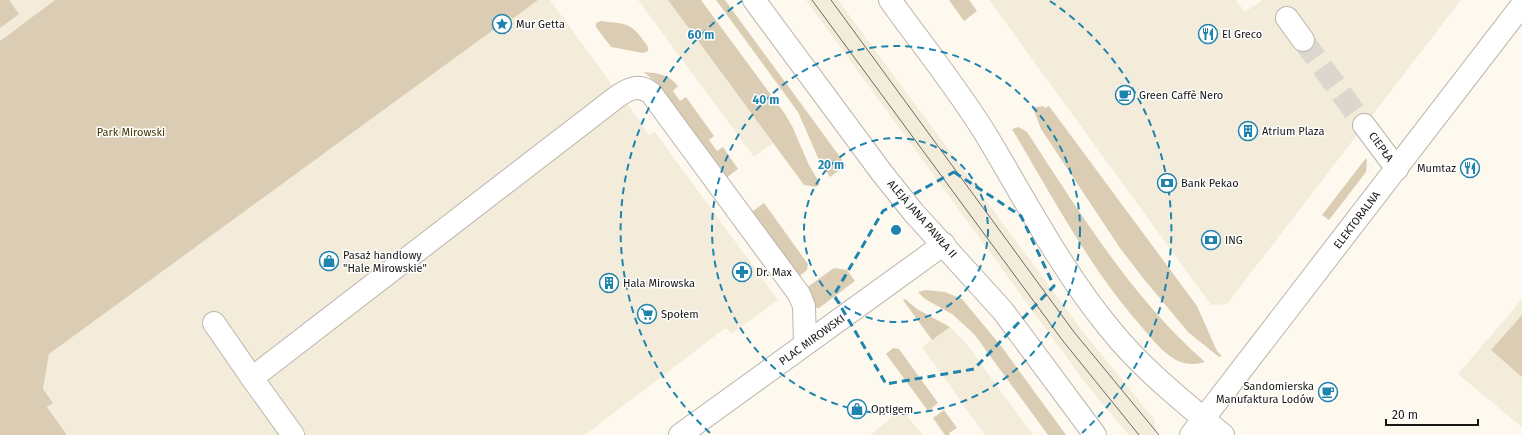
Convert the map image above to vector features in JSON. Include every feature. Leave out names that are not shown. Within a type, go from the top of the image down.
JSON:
[{"type":"main road","name":"ALEJA JANA PAWŁA II","points":[[754,0],[882,173],[914,213],[944,244],[1003,311],[1095,435]]},
{"type":"main road","points":[[890,0],[979,123],[1080,289],[1110,329],[1140,362],[1172,393],[1198,427],[1222,435]]},
{"type":"main road","name":"ELEKTORALNA","points":[[1198,427],[1522,5]]},
{"type":"main road","points":[[1287,18],[1303,40]]},
{"type":"main road","points":[[252,378],[618,96],[634,87],[645,89],[651,93],[799,294],[804,306],[805,344]]},
{"type":"main road","name":"CIEPŁA","points":[[1364,125],[1397,169]]},
{"type":"main road","name":"PLAC MIROWSKI","points":[[680,435],[944,244]]},
{"type":"main road","points":[[214,323],[293,435]]},
{"type":"highlighted area","points":[[954,172],[1021,216],[1054,286],[974,369],[886,384],[834,295],[883,211]]},
{"type":"shaded area","points":[[0,0],[55,0],[0,41]]},
{"type":"shaded area","points":[[538,0],[550,0],[611,83],[610,84],[624,104],[627,103],[649,135],[655,132],[778,300],[731,334],[727,329],[724,329],[585,435],[67,435],[47,407],[43,389],[49,354],[511,17],[512,18]]},
{"type":"shaded area","points":[[638,0],[668,0],[773,143],[754,157]]},
{"type":"shaded area","points":[[806,0],[838,0],[1084,333],[1154,419],[1156,435],[1129,435],[1086,384]]},
{"type":"shaded area","name":"Atrium Plaza","points":[[989,0],[1236,0],[1245,12],[1262,0],[1461,0],[1227,304],[1211,305]]},
{"type":"shaded area","points":[[1522,299],[1522,427],[1458,374]]},
{"type":"shaded area","points":[[950,327],[966,343],[1033,435],[985,435],[922,347]]},
{"type":"shaded area","points":[[901,409],[923,435],[871,435],[880,427]]},
{"type":"green space","points":[[0,0],[9,0],[19,14],[0,28]]},
{"type":"green space","name":"Park Mirowski","points":[[55,0],[538,0],[512,19],[511,17],[49,354],[43,389],[53,403],[47,407],[67,435],[0,435],[0,41]]},
{"type":"green space","points":[[668,0],[701,0],[785,114],[793,128],[808,163],[820,184],[816,187],[804,185]]},
{"type":"green space","points":[[716,0],[725,0],[846,165],[830,177],[819,160],[798,112]]},
{"type":"green space","points":[[949,0],[969,0],[977,11],[964,21]]},
{"type":"green space","points":[[601,21],[620,23],[630,26],[646,44],[648,51],[643,53],[611,47],[596,27],[596,23]]},
{"type":"green space","points":[[644,72],[663,75],[675,82],[678,86],[673,91],[680,101],[686,97],[714,136],[709,140],[717,151],[723,147],[738,169],[726,178],[655,82]]},
{"type":"green space","points":[[1043,106],[1045,108],[1049,106],[1197,306],[1217,351],[1222,356],[1219,357],[1188,332],[1120,248],[1041,129],[1033,108]]},
{"type":"green space","points":[[1019,127],[1027,132],[1108,253],[1154,310],[1205,362],[1198,364],[1187,364],[1171,357],[1161,349],[1122,303],[1072,230],[1012,129]]},
{"type":"green space","points":[[1366,158],[1366,172],[1329,220],[1322,215]]},
{"type":"green space","points":[[764,203],[808,264],[807,270],[797,278],[750,213]]},
{"type":"green space","points":[[834,268],[847,270],[855,281],[819,308],[814,308],[806,288]]},
{"type":"green space","points":[[926,290],[945,292],[962,299],[1001,346],[1066,435],[1048,435],[974,334],[952,314],[925,299],[918,292]]},
{"type":"green space","points":[[905,299],[917,309],[950,327],[932,340],[903,300]]},
{"type":"green space","points":[[1522,315],[1522,377],[1491,350]]},
{"type":"green space","points":[[893,348],[899,349],[938,403],[928,411],[886,354]]},
{"type":"green space","points":[[944,410],[957,428],[949,433],[950,435],[945,435],[933,418]]},
{"type":"tunnel","points":[[1303,40],[1364,125]]},
{"type":"tram line","points":[[812,0],[1063,341],[1139,435]]},
{"type":"tram line","points":[[831,0],[1074,332],[1159,435]]},
{"type":"place","name":"Mur Getta","points":[[502,24]]},
{"type":"place","name":"El Greco","points":[[1208,34]]},
{"type":"place","name":"Green Caffè Nero","points":[[1125,95]]},
{"type":"place","name":"Atrium Plaza","points":[[1248,131]]},
{"type":"place","name":"Mumtaz","points":[[1470,168]]},
{"type":"place","name":"Bank Pekao","points":[[1167,183]]},
{"type":"place","name":"ING","points":[[1211,240]]},
{"type":"place","name":"Pasaż handlowy \"Hale Mirowskie\"","points":[[329,261]]},
{"type":"place","name":"Dr. Max","points":[[742,272]]},
{"type":"place","name":"Hala Mirowska","points":[[609,283]]},
{"type":"place","name":"Społem","points":[[647,314]]},
{"type":"place","name":"Sandomierska Manufaktura Lodów","points":[[1328,392]]},
{"type":"place","name":"Optigem","points":[[857,409]]}]
